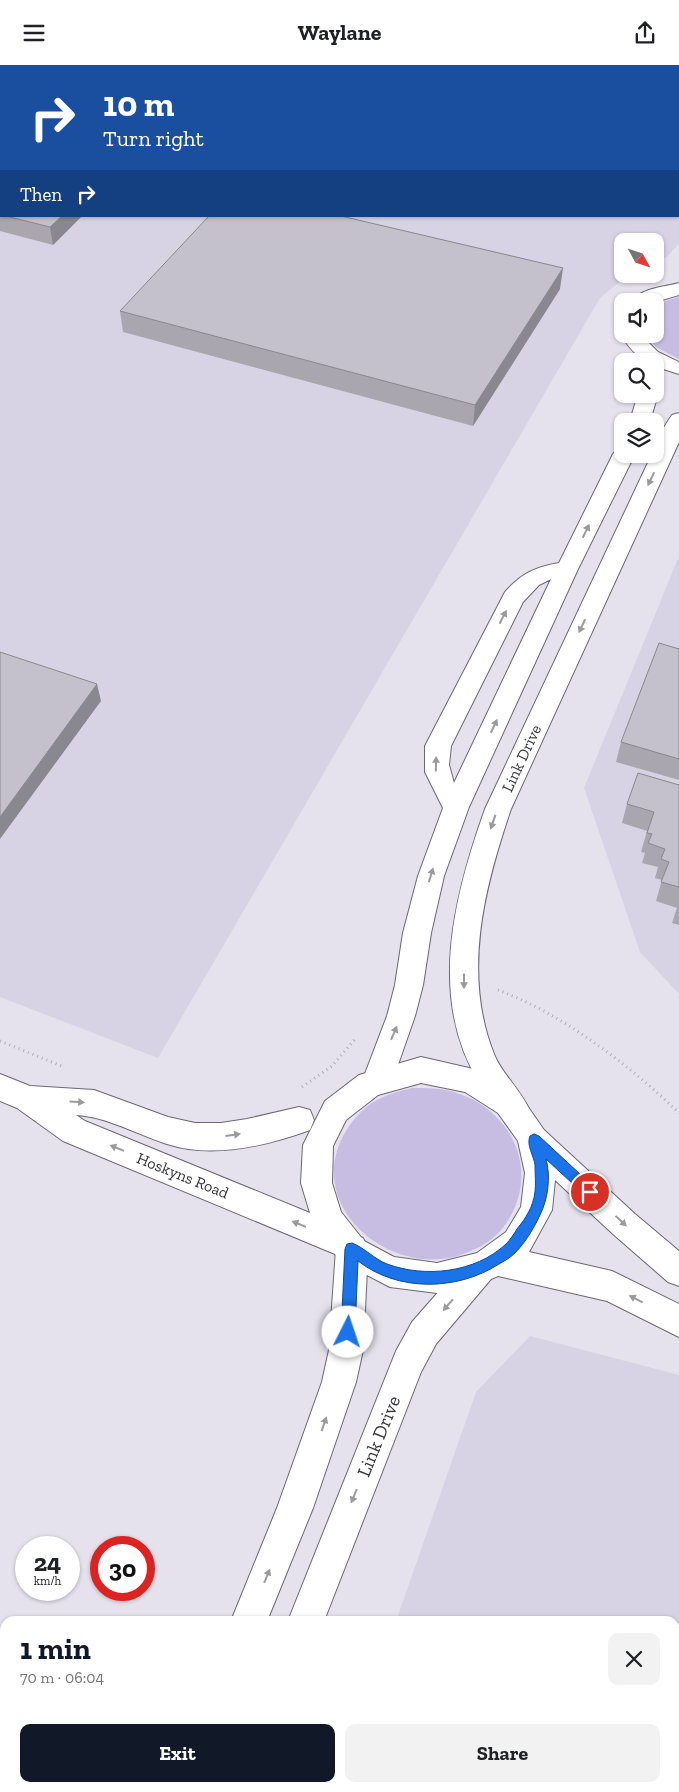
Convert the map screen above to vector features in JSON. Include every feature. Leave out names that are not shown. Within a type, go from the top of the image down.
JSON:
[{"type":"street","points":[[662,293],[674,288]]},
{"type":"street","points":[[636,343],[644,353]]},
{"type":"street","points":[[664,363],[679,368]]},
{"type":"street","name":"Link Drive","points":[[534,1140],[481,1059],[468,1024],[464,987],[464,948],[482,854],[498,809],[679,419]]},
{"type":"street","points":[[378,1079],[401,1016],[409,985],[417,933],[431,876],[456,807],[567,569],[620,463]]},
{"type":"street","points":[[456,807],[436,774],[435,762],[438,746],[513,598],[526,582],[542,573],[567,569]]},
{"type":"street","points":[[514,1109],[492,1090],[451,1073],[421,1070],[392,1074],[360,1089],[344,1102],[331,1117],[318,1145],[315,1175],[318,1195],[325,1215],[348,1245],[368,1261],[385,1269],[414,1277],[446,1277],[488,1264],[510,1249],[521,1237],[537,1208],[541,1192],[542,1175],[534,1140]]},
{"type":"street","name":"Hoskyns Road","points":[[0,1087],[28,1099],[74,1131],[348,1245]]},
{"type":"street","name":"Hoskyns Road","points":[[28,1099],[94,1103],[168,1131],[195,1137],[221,1137],[247,1133],[299,1120]]},
{"type":"street","points":[[534,1140],[624,1224],[679,1271]]},
{"type":"street","points":[[252,1616],[295,1508],[339,1382],[346,1350],[348,1245]]},
{"type":"street","points":[[488,1264],[612,1287],[679,1321]]},
{"type":"street","name":"Link Drive","points":[[308,1616],[408,1363],[424,1333],[488,1264]]},
{"type":"path","points":[[492,989],[536,1008],[586,1037],[640,1077],[679,1113]]},
{"type":"path","points":[[295,1091],[324,1072],[340,1058],[357,1035]]},
{"type":"path","points":[[0,1041],[73,1070]]},
{"type":"shaded area","points":[[0,217],[679,217],[679,243],[664,258],[664,233],[614,233],[614,283],[618,283],[600,298],[158,1058],[0,997]]},
{"type":"shaded area","points":[[679,297],[679,359],[656,347],[653,343],[664,343],[665,301]]},
{"type":"shaded area","points":[[679,556],[679,994],[640,952],[584,788]]},
{"type":"shaded area","points":[[412,1088],[454,1092],[475,1101],[493,1114],[507,1130],[516,1148],[521,1168],[520,1188],[514,1209],[502,1229],[492,1239],[474,1250],[454,1257],[428,1259],[402,1255],[379,1244],[359,1229],[344,1209],[335,1187],[335,1162],[343,1136],[353,1121],[366,1107],[377,1100]]},
{"type":"shaded area","points":[[530,1336],[679,1375],[679,1616],[398,1616],[476,1392]]},
{"type":"building","points":[[10,217],[61,217],[50,227]]},
{"type":"building","points":[[208,217],[345,217],[563,268],[475,405],[120,311]]},
{"type":"building","points":[[659,643],[679,649],[679,759],[621,742]]},
{"type":"building","points":[[0,652],[97,684],[0,817]]},
{"type":"building","points":[[638,773],[679,785],[679,887],[661,882],[669,862],[661,859],[665,849],[648,843],[652,834],[647,833],[654,812],[627,804]]},
{"type":"route","points":[[348,1332],[352,1249],[368,1261],[385,1269],[414,1277],[435,1278],[463,1274],[480,1268],[510,1249],[530,1223],[537,1208],[541,1192],[541,1164],[534,1140],[590,1192]]}]
